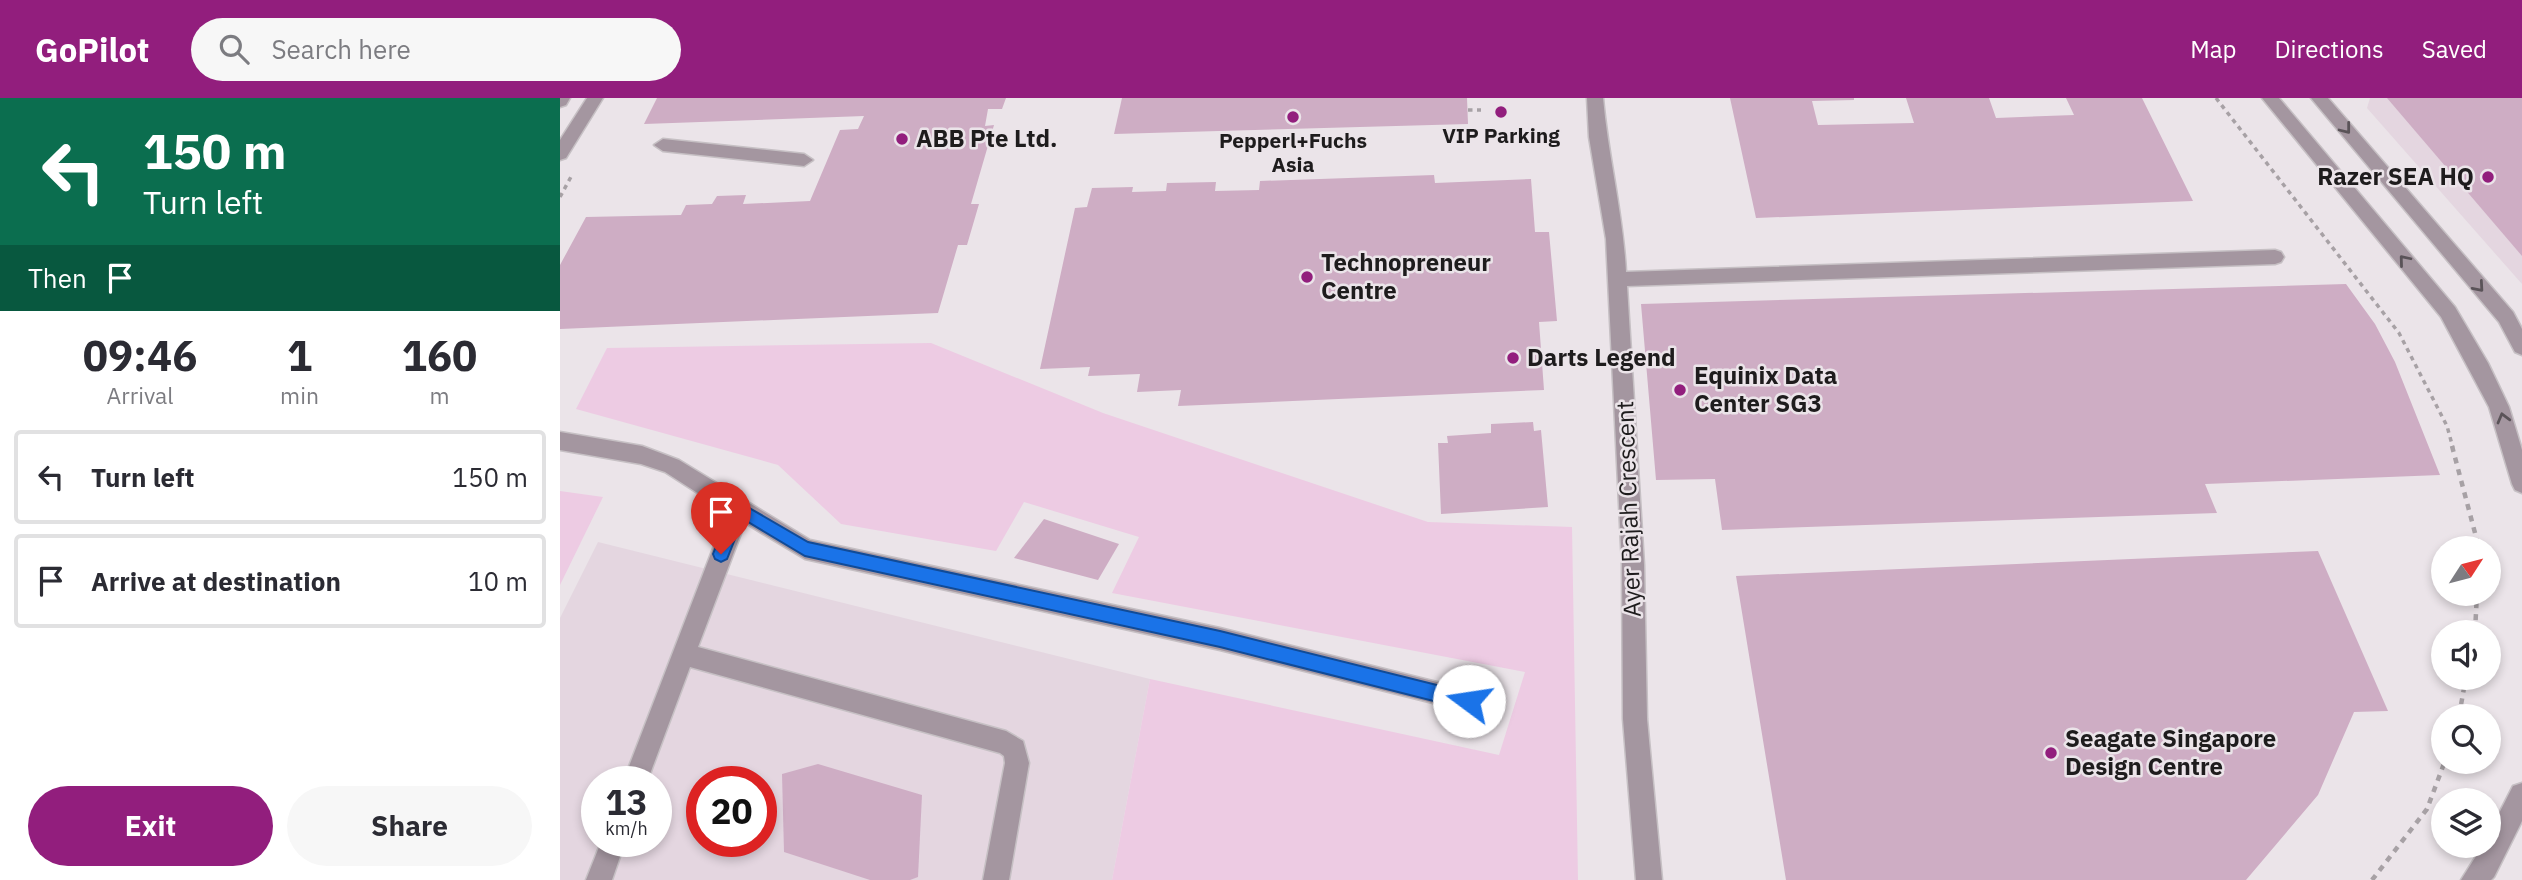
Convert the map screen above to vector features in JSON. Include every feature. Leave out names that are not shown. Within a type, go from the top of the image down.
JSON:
[{"type":"street","points":[[560,154],[596,98]]},
{"type":"street","name":"Ayer Rajah Crescent","points":[[1595,98],[1598,137],[1615,239],[1633,565],[1635,719],[1648,880]]},
{"type":"street","points":[[2270,98],[2448,312],[2482,369],[2500,407],[2522,484]]},
{"type":"street","points":[[2319,98],[2506,317],[2522,347]]},
{"type":"street","points":[[663,145],[804,160]]},
{"type":"street","points":[[1617,279],[2275,257]]},
{"type":"street","points":[[560,441],[642,455],[672,466],[805,549],[1220,639],[1469,701]]},
{"type":"street","points":[[641,766],[739,509]]},
{"type":"street","points":[[683,654],[1006,743],[1015,749],[1017,763],[996,880]]},
{"type":"street","points":[[2474,880],[2485,868],[2522,795]]},
{"type":"street","points":[[599,880],[607,857]]},
{"type":"path","points":[[2216,98],[2399,333],[2447,426],[2476,536]]},
{"type":"path","points":[[1468,110],[1482,110]]},
{"type":"path","points":[[2372,880],[2427,809],[2440,774]]},
{"type":"shaded area","name":"Razer SEA HQ","points":[[2370,98],[2522,98],[2522,284],[2367,108]]},
{"type":"shaded area","points":[[931,343],[1103,413],[1428,522],[1572,527],[1578,880],[1112,880],[1150,679],[1499,755],[1525,672],[1112,593],[1139,537],[1024,502],[996,551],[841,524],[778,465],[576,409],[607,348]]},
{"type":"shaded area","points":[[560,491],[603,497],[560,585]]},
{"type":"shaded area","points":[[598,542],[1150,679],[1112,880],[560,880],[560,618]]},
{"type":"building","points":[[657,98],[1006,98],[1002,109],[988,109],[985,126],[994,125],[971,204],[979,204],[967,245],[958,245],[938,313],[560,329],[560,265],[586,217],[681,215],[686,205],[712,204],[717,196],[746,195],[743,204],[810,201],[840,130],[858,129],[864,116],[644,124]]},
{"type":"building","name":"Pepperl+Fuchs Asia","points":[[1122,98],[1467,98],[1468,124],[1114,134]]},
{"type":"building","points":[[1730,98],[1854,98],[1812,101],[1818,125],[1914,123],[1906,98],[1989,98],[1996,118],[2074,115],[2066,98],[2142,98],[2193,201],[1756,218]]},
{"type":"building","name":"Razer SEA HQ","points":[[2387,98],[2522,98],[2522,256]]},
{"type":"building","name":"Technopreneur Centre","points":[[1434,175],[1435,183],[1531,179],[1535,232],[1549,232],[1557,321],[1539,322],[1544,390],[1178,406],[1181,390],[1137,392],[1140,374],[1088,376],[1090,367],[1040,369],[1075,208],[1087,207],[1092,188],[1133,187],[1132,192],[1166,191],[1167,183],[1216,182],[1215,191],[1259,190],[1260,181]]},
{"type":"building","points":[[2346,284],[2375,324],[2395,362],[2440,475],[2205,484],[2217,513],[1722,530],[1715,479],[1656,480],[1641,304]]},
{"type":"building","points":[[1533,422],[1534,431],[1541,430],[1548,507],[1441,514],[1438,443],[1448,443],[1447,436],[1491,433],[1491,424]]},
{"type":"building","points":[[1044,519],[1119,544],[1098,580],[1014,558]]},
{"type":"building","name":"Seagate Singapore Design Centre","points":[[2318,551],[2388,711],[2354,712],[2318,795],[2246,880],[1786,880],[1736,576]]},
{"type":"building","points":[[818,764],[922,795],[918,877],[910,880],[870,880],[784,852],[782,774]]},
{"type":"place","name":"VIP Parking","points":[[1501,112]]},
{"type":"place","name":"Pepperl+Fuchs Asia","points":[[1293,117]]},
{"type":"place","name":"ABB Pte Ltd.","points":[[902,139]]},
{"type":"place","name":"Razer SEA HQ","points":[[2488,177]]},
{"type":"place","name":"Technopreneur Centre","points":[[1307,277]]},
{"type":"place","name":"Darts Legend","points":[[1513,358]]},
{"type":"place","name":"Equinix Data Center SG3","points":[[1680,390]]},
{"type":"place","name":"Seagate Singapore Design Centre","points":[[2051,753]]},
{"type":"route","points":[[721,554],[739,509],[805,549],[1220,639],[1469,701]]}]
